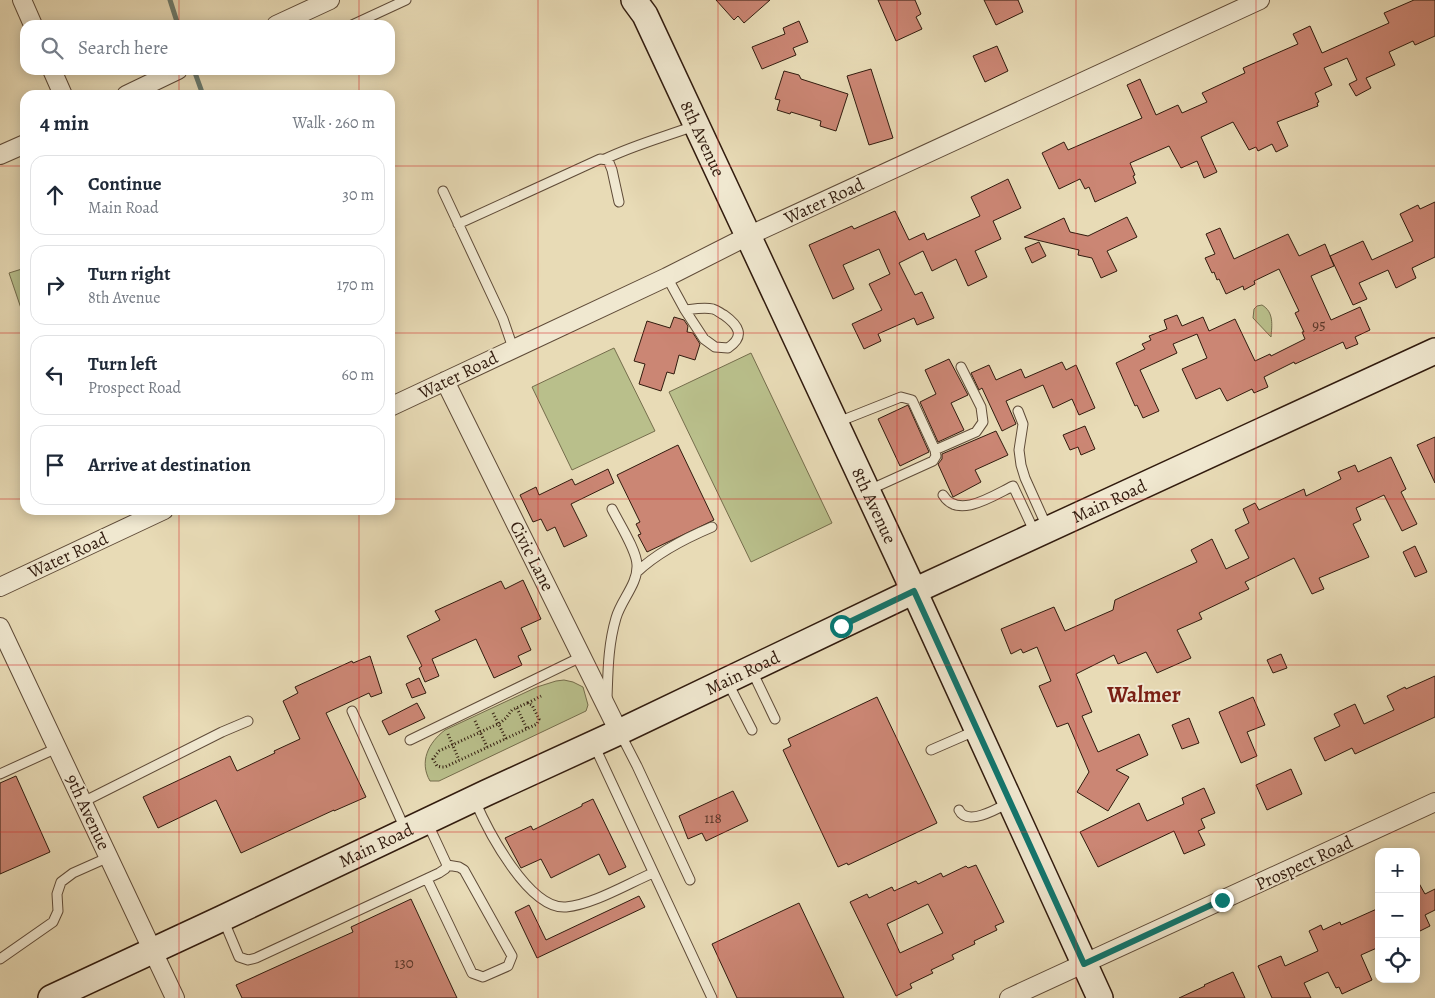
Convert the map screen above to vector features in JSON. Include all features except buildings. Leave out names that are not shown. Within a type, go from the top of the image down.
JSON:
[{"type":"main road","name":"8th Avenue","points":[[640,5],[914,591],[1100,998]]},
{"type":"main road","name":"Main Road","points":[[51,998],[474,798],[619,732],[914,591],[1435,351]]},
{"type":"street","points":[[22,0],[31,20]]},
{"type":"street","points":[[296,20],[330,0]]},
{"type":"street","name":"Water Road","points":[[395,405],[668,277],[748,236],[1260,0]]},
{"type":"street","points":[[54,75],[61,90]]},
{"type":"street","points":[[136,90],[168,75]]},
{"type":"street","points":[[0,155],[20,146]]},
{"type":"street","name":"Civic Lane","points":[[445,381],[583,656],[619,732]]},
{"type":"street","name":"Water Road","points":[[0,587],[153,515]]},
{"type":"street","name":"9th Avenue","points":[[0,627],[175,998]]},
{"type":"street","name":"Prospect Road","points":[[1009,998],[1435,802]]},
{"type":"lane","points":[[363,20],[406,0]]},
{"type":"lane","points":[[458,224],[569,174],[596,159],[605,159],[627,148],[663,138],[696,125]]},
{"type":"lane","points":[[605,159],[608,160],[612,170],[619,202]]},
{"type":"lane","points":[[443,191],[503,319],[513,348]]},
{"type":"lane","points":[[668,277],[686,310],[709,344],[721,349],[728,348],[736,340],[738,335],[737,326],[732,320],[719,312],[708,308],[686,310]]},
{"type":"lane","points":[[935,450],[976,432],[983,422],[981,407],[961,367]]},
{"type":"lane","points":[[835,423],[901,397],[907,397],[912,400],[936,456],[933,461],[867,491]]},
{"type":"lane","points":[[1018,411],[1023,424],[1019,450],[1021,465],[1042,533]]},
{"type":"lane","points":[[943,494],[947,502],[965,506],[1013,486],[1042,533]]},
{"type":"lane","points":[[606,706],[608,659],[614,626],[619,607],[634,582],[637,572],[633,551],[612,509]]},
{"type":"lane","points":[[637,572],[645,564],[672,547],[712,527]]},
{"type":"lane","points":[[410,740],[583,656]]},
{"type":"lane","points":[[751,669],[776,719]]},
{"type":"lane","points":[[727,680],[752,730]]},
{"type":"lane","points":[[352,711],[416,826],[448,865],[464,870],[512,956],[508,966],[487,976],[478,976],[472,973],[427,879]]},
{"type":"lane","points":[[83,802],[222,732],[248,721]]},
{"type":"lane","points":[[931,750],[977,730]]},
{"type":"lane","points":[[619,732],[637,766],[690,880]]},
{"type":"lane","points":[[593,744],[712,998]]},
{"type":"lane","points":[[0,774],[57,748]]},
{"type":"lane","points":[[474,798],[491,835],[514,870],[538,897],[552,905],[567,907],[594,899],[653,874]]},
{"type":"lane","points":[[959,810],[962,815],[976,816],[993,812],[1010,802]]},
{"type":"lane","points":[[0,960],[53,922],[58,911],[57,894],[61,882],[73,874],[109,857]]},
{"type":"lane","points":[[223,918],[239,957],[248,960],[427,879],[445,870],[448,865]]},
{"type":"path","points":[[527,703],[533,706],[538,719],[536,724],[441,767],[434,763],[433,759],[439,751],[499,724],[512,710],[541,696]]},
{"type":"path","points":[[517,708],[527,729]]},
{"type":"path","points":[[487,712],[494,714],[506,738]]},
{"type":"path","points":[[479,716],[474,718],[487,747]]},
{"type":"path","points":[[451,729],[448,736],[459,760]]},
{"type":"green space","points":[[20,270],[20,305],[9,273]]},
{"type":"green space","points":[[1262,305],[1269,311],[1272,323],[1271,337],[1253,318],[1254,309]]},
{"type":"green space","points":[[614,348],[655,431],[572,470],[532,387]]},
{"type":"green space","points":[[751,353],[832,523],[751,562],[669,392]]},
{"type":"green space","points":[[564,680],[583,687],[588,705],[586,711],[439,781],[430,781],[425,767],[427,753],[434,741],[445,730],[537,687]]},
{"type":"waterway","points":[[170,0],[176,20]]},
{"type":"waterway","points":[[196,75],[201,90]]},
{"type":"district","name":"Walmer","points":[[1144,695]]},
{"type":"route","points":[[841,626],[914,591],[1084,964],[1222,900]]}]
